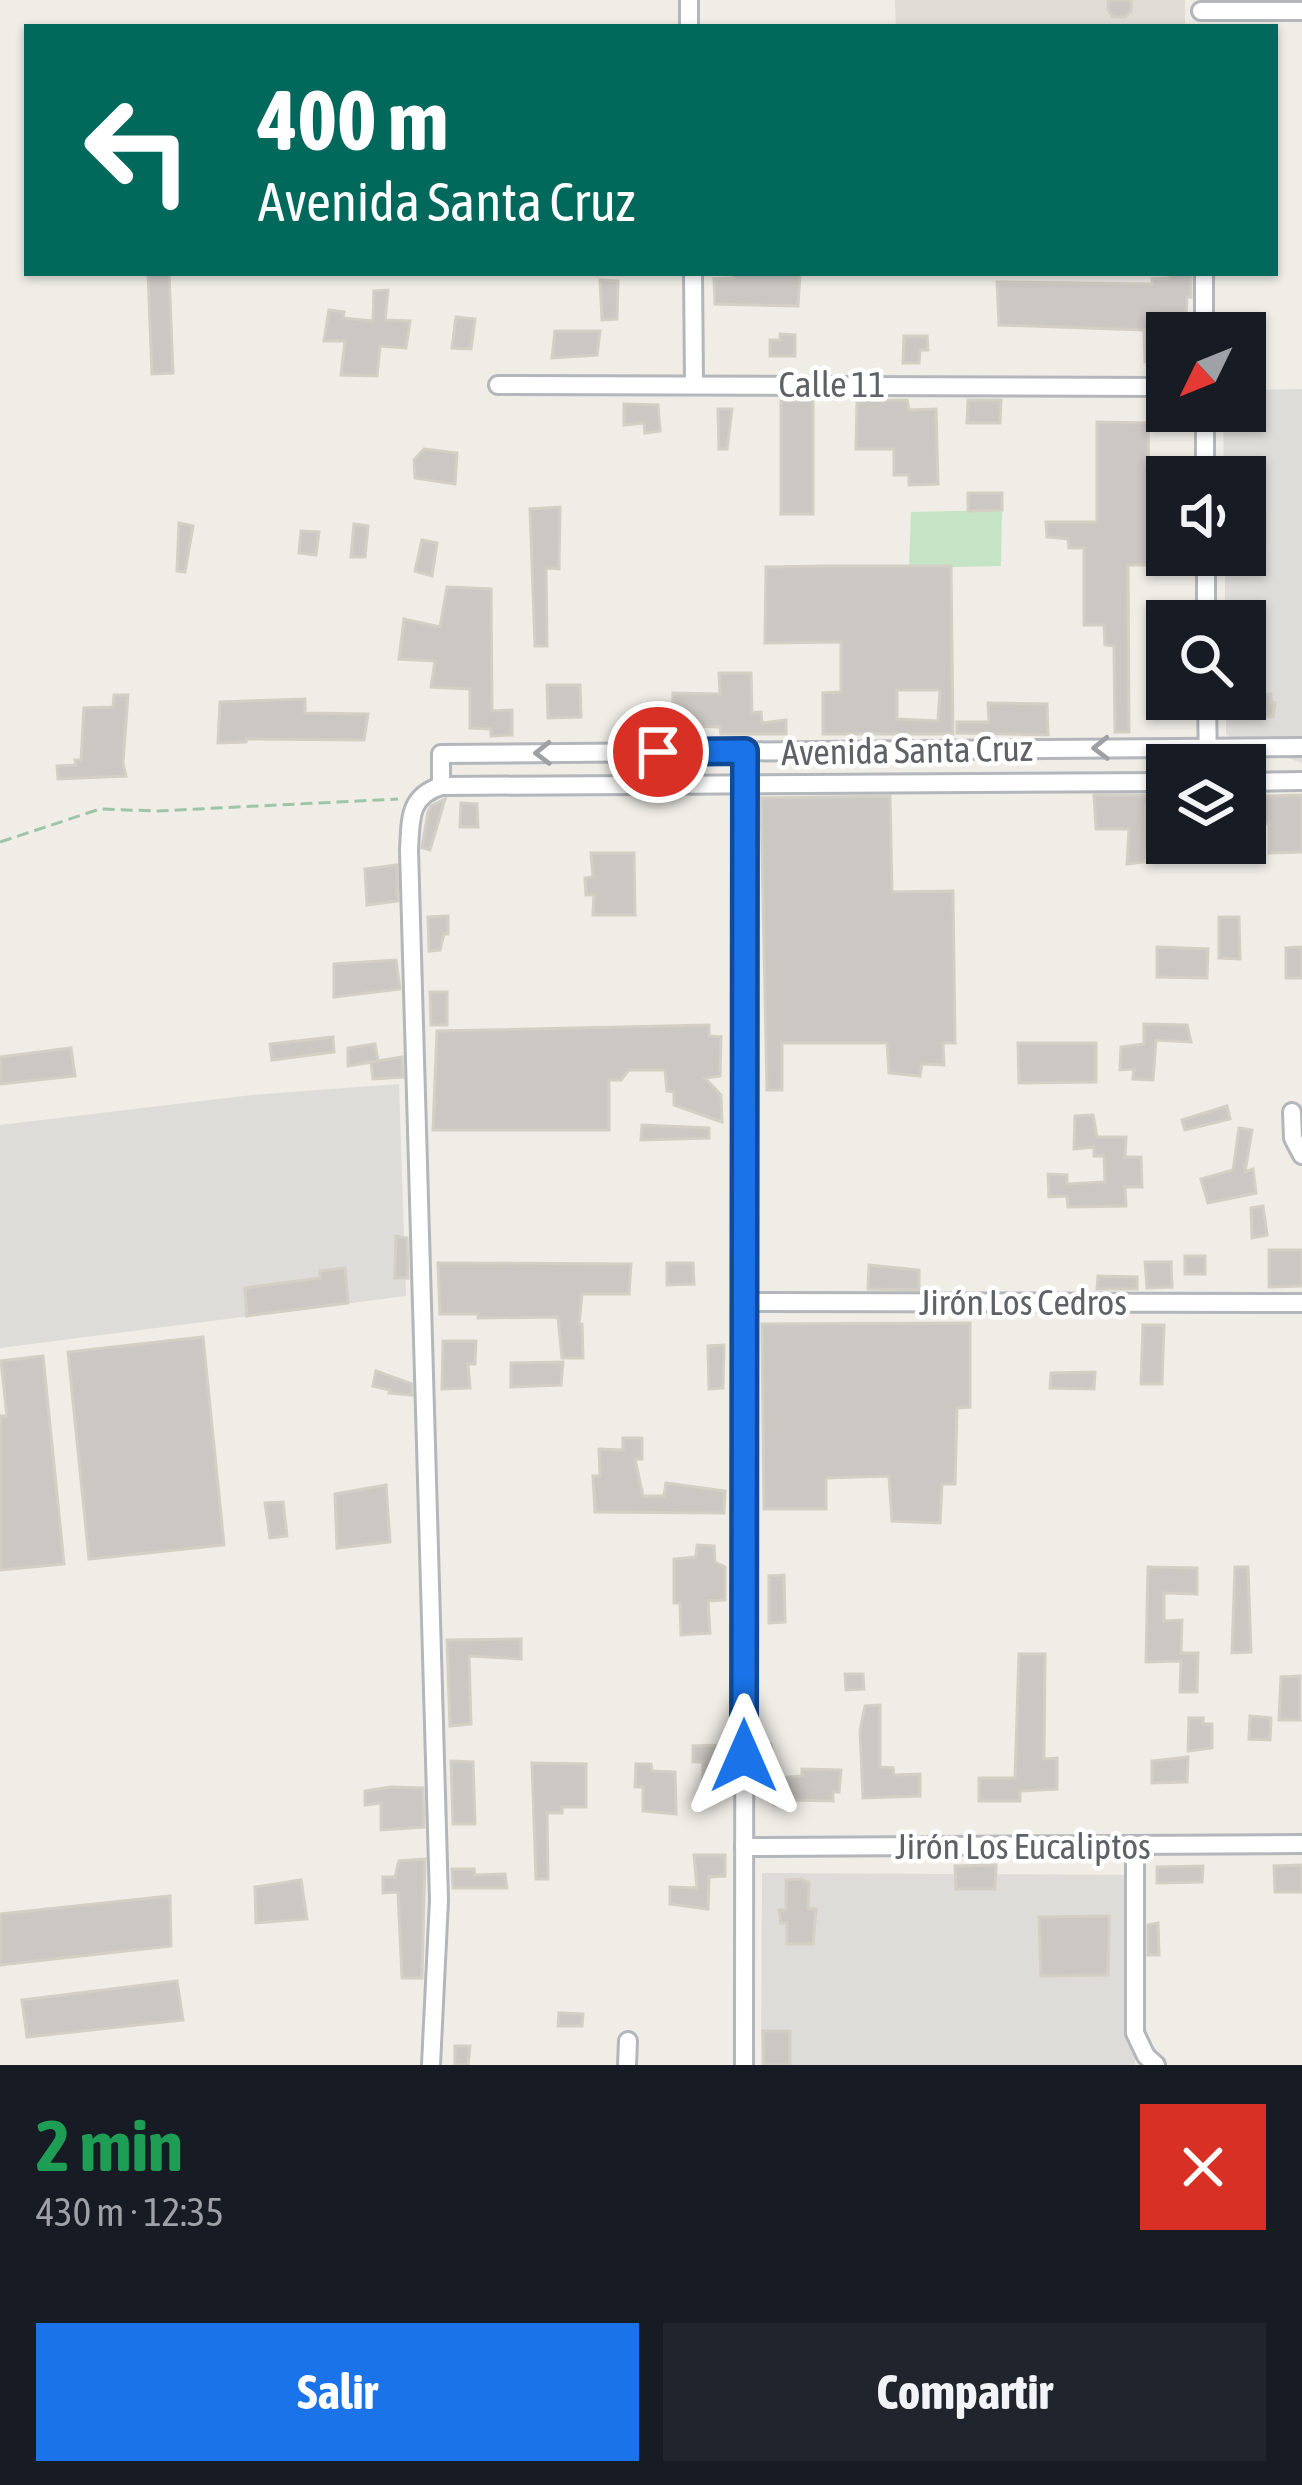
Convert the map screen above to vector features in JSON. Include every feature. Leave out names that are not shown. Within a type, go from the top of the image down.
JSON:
[{"type":"street","points":[[1202,13],[1302,11]]},
{"type":"street","points":[[693,276],[694,383]]},
{"type":"street","points":[[1204,276],[1204,312]]},
{"type":"street","name":"Calle 11","points":[[497,386],[1146,386]]},
{"type":"street","name":"Avenida Santa Cruz","points":[[1266,750],[1302,747]]},
{"type":"street","points":[[744,2065],[745,751]]},
{"type":"street","name":"Avenida Santa Cruz","points":[[1146,755],[441,754],[441,786],[1146,782]]},
{"type":"street","points":[[1266,782],[1302,781]]},
{"type":"street","points":[[431,2065],[439,1900],[410,850],[411,808],[417,798],[441,786]]},
{"type":"street","points":[[1292,1112],[1293,1138],[1302,1155]]},
{"type":"street","name":"Jirón Los Cedros","points":[[744,1302],[1302,1303]]},
{"type":"street","name":"Jirón Los Eucaliptos","points":[[744,1847],[1302,1844]]},
{"type":"street","points":[[1135,1845],[1135,2032],[1146,2056],[1156,2065]]},
{"type":"street","points":[[627,2065],[628,2041]]},
{"type":"path","points":[[0,842],[100,809],[158,812],[417,798]]},
{"type":"shaded area","points":[[895,0],[1185,0],[1185,24],[896,24]]},
{"type":"shaded area","points":[[1302,389],[1302,763],[1266,750],[1266,744],[1226,735],[1226,720],[1266,720],[1266,600],[1225,600],[1225,576],[1266,576],[1266,456],[1224,456],[1223,432],[1266,432],[1266,390]]},
{"type":"shaded area","points":[[399,1084],[406,1296],[0,1348],[0,1125],[252,1095]]},
{"type":"shaded area","points":[[762,1873],[1138,1875],[1135,2065],[761,2065]]},
{"type":"green space","points":[[1002,510],[1001,566],[909,568],[911,512]]},
{"type":"building","points":[[1108,0],[1131,0],[1131,11],[1125,17],[1113,17]]},
{"type":"building","points":[[148,276],[169,276],[173,373],[152,374]]},
{"type":"building","points":[[800,276],[798,306],[715,304],[714,279]]},
{"type":"building","points":[[1191,276],[1191,297],[1187,297],[1186,312],[1146,312],[1146,362],[1144,330],[999,325],[997,282],[1152,284],[1152,279]]},
{"type":"building","points":[[600,280],[618,281],[617,319],[602,320]]},
{"type":"building","points":[[388,290],[385,320],[410,321],[406,348],[380,346],[377,376],[341,375],[345,341],[324,341],[329,310],[344,312],[343,318],[373,321],[374,291]]},
{"type":"building","points":[[456,317],[475,319],[471,349],[452,348]]},
{"type":"building","points":[[555,331],[600,331],[597,355],[552,358]]},
{"type":"building","points":[[780,334],[795,335],[795,356],[770,356],[770,340],[780,340]]},
{"type":"building","points":[[904,336],[927,336],[928,350],[920,350],[919,363],[903,363]]},
{"type":"building","points":[[813,400],[813,514],[781,514],[781,401]]},
{"type":"building","points":[[907,400],[909,410],[936,409],[938,484],[909,485],[909,475],[894,475],[894,449],[856,449],[857,401]]},
{"type":"building","points":[[968,400],[1001,400],[1000,423],[967,423]]},
{"type":"building","points":[[624,404],[658,405],[660,431],[645,433],[644,423],[624,425]]},
{"type":"building","points":[[718,409],[732,409],[727,449],[719,449]]},
{"type":"building","points":[[1097,422],[1146,423],[1146,565],[1128,565],[1129,732],[1115,732],[1114,646],[1105,645],[1104,625],[1084,625],[1084,548],[1069,548],[1068,539],[1047,537],[1046,522],[1097,522]]},
{"type":"building","points":[[424,449],[457,453],[455,484],[415,478],[414,460]]},
{"type":"building","points":[[968,493],[1002,493],[1002,510],[968,511]]},
{"type":"building","points":[[560,507],[559,569],[546,568],[547,646],[535,646],[530,509]]},
{"type":"building","points":[[179,523],[193,526],[185,572],[177,571]]},
{"type":"building","points":[[354,524],[368,526],[365,557],[351,557]]},
{"type":"building","points":[[301,531],[319,532],[316,555],[299,553]]},
{"type":"building","points":[[422,540],[437,543],[432,576],[415,571]]},
{"type":"building","points":[[951,566],[953,734],[823,734],[823,693],[841,692],[841,642],[765,643],[766,567]],"holes":[[[897,690],[940,690],[938,721],[897,719]]]},
{"type":"building","points":[[447,587],[491,589],[492,711],[512,710],[512,735],[491,736],[491,729],[470,728],[470,689],[431,687],[435,661],[399,659],[404,619],[440,627]]},
{"type":"building","points":[[719,673],[751,673],[752,713],[761,712],[762,723],[786,720],[786,734],[721,734],[720,727],[672,725],[673,693],[720,694]]},
{"type":"building","points":[[547,685],[580,685],[581,717],[548,718]]},
{"type":"building","points":[[1266,694],[1275,703],[1273,717],[1266,717]]},
{"type":"building","points":[[114,695],[128,695],[126,776],[58,779],[57,766],[76,765],[75,760],[81,760],[84,708],[113,707]]},
{"type":"building","points":[[305,699],[305,713],[368,714],[364,740],[218,743],[220,702]]},
{"type":"building","points":[[988,703],[1047,704],[1048,735],[957,733],[957,722],[989,722]]},
{"type":"building","points":[[1094,795],[1146,795],[1144,862],[1127,864],[1129,829],[1096,829]]},
{"type":"building","points":[[1302,795],[1302,852],[1269,853],[1266,796]]},
{"type":"building","points":[[890,796],[892,892],[953,891],[955,1043],[943,1043],[944,1065],[922,1064],[920,1076],[889,1073],[887,1043],[782,1043],[782,1090],[767,1090],[761,798]]},
{"type":"building","points":[[445,799],[430,850],[422,848],[428,812]]},
{"type":"building","points":[[461,803],[477,804],[478,827],[460,827]]},
{"type":"building","points":[[591,853],[634,853],[635,915],[593,915],[594,895],[586,895],[585,878],[593,877]]},
{"type":"building","points":[[397,865],[398,901],[367,905],[365,869]]},
{"type":"building","points":[[448,916],[448,934],[440,950],[429,951],[428,917]]},
{"type":"building","points":[[1219,917],[1239,917],[1240,959],[1219,958]]},
{"type":"building","points":[[1157,947],[1208,949],[1207,978],[1157,977]]},
{"type":"building","points":[[1302,947],[1302,978],[1286,978],[1286,948]]},
{"type":"building","points":[[396,960],[400,989],[334,997],[334,964]]},
{"type":"building","points":[[430,992],[447,992],[447,1025],[431,1025]]},
{"type":"building","points":[[1144,1024],[1187,1025],[1191,1042],[1156,1040],[1153,1080],[1133,1079],[1134,1069],[1120,1070],[1121,1047],[1144,1044]]},
{"type":"building","points":[[709,1025],[709,1036],[721,1037],[720,1076],[705,1078],[721,1095],[722,1122],[674,1105],[665,1070],[629,1070],[621,1080],[609,1080],[609,1130],[433,1130],[437,1031]]},
{"type":"building","points":[[333,1037],[334,1052],[272,1060],[270,1044]]},
{"type":"building","points":[[1018,1043],[1096,1043],[1096,1082],[1019,1083]]},
{"type":"building","points":[[375,1044],[378,1061],[348,1066],[348,1048]]},
{"type":"building","points":[[71,1048],[75,1076],[0,1084],[0,1057]]},
{"type":"building","points":[[402,1057],[403,1077],[373,1079],[371,1062]]},
{"type":"building","points":[[1227,1106],[1230,1119],[1185,1130],[1182,1120]]},
{"type":"building","points":[[1093,1115],[1097,1137],[1126,1137],[1125,1157],[1141,1157],[1142,1187],[1125,1187],[1126,1206],[1068,1207],[1067,1196],[1049,1197],[1048,1174],[1067,1175],[1067,1184],[1105,1182],[1104,1156],[1094,1156],[1094,1147],[1074,1149],[1075,1116]]},
{"type":"building","points":[[642,1125],[709,1128],[709,1138],[641,1140]]},
{"type":"building","points":[[1239,1128],[1252,1130],[1245,1172],[1253,1169],[1256,1193],[1208,1203],[1201,1179],[1233,1170]]},
{"type":"building","points":[[1263,1206],[1267,1235],[1252,1238],[1251,1208]]},
{"type":"building","points":[[396,1236],[407,1238],[408,1278],[395,1278]]},
{"type":"building","points":[[1269,1250],[1302,1250],[1302,1286],[1269,1287]]},
{"type":"building","points":[[1185,1256],[1205,1256],[1205,1274],[1185,1274]]},
{"type":"building","points":[[1145,1262],[1171,1262],[1172,1287],[1147,1288]]},
{"type":"building","points":[[438,1263],[631,1264],[629,1294],[582,1294],[583,1358],[562,1358],[558,1317],[440,1314]]},
{"type":"building","points":[[667,1263],[693,1263],[694,1284],[667,1285]]},
{"type":"building","points":[[869,1265],[919,1270],[919,1290],[868,1289]]},
{"type":"building","points":[[345,1268],[348,1303],[247,1316],[245,1288],[320,1278],[320,1271]]},
{"type":"building","points":[[1098,1276],[1137,1277],[1137,1289],[1097,1289]]},
{"type":"building","points":[[970,1323],[970,1407],[957,1408],[955,1484],[942,1484],[940,1523],[892,1521],[889,1476],[826,1478],[826,1509],[764,1509],[762,1324]]},
{"type":"building","points":[[1143,1325],[1164,1325],[1162,1384],[1141,1384]]},
{"type":"building","points":[[203,1337],[224,1545],[89,1559],[68,1352]]},
{"type":"building","points":[[443,1341],[476,1341],[475,1364],[468,1364],[470,1388],[442,1389]]},
{"type":"building","points":[[724,1345],[723,1388],[709,1389],[708,1346]]},
{"type":"building","points":[[43,1356],[64,1564],[0,1570],[0,1416],[7,1416],[1,1361]]},
{"type":"building","points":[[563,1362],[561,1385],[511,1387],[511,1363]]},
{"type":"building","points":[[376,1371],[412,1384],[412,1395],[373,1386]]},
{"type":"building","points":[[1095,1372],[1094,1389],[1050,1388],[1051,1373]]},
{"type":"building","points":[[623,1438],[642,1438],[642,1459],[635,1459],[643,1496],[664,1496],[666,1483],[725,1491],[724,1513],[595,1512],[593,1476],[600,1476],[599,1449],[623,1450]]},
{"type":"building","points":[[386,1485],[390,1542],[337,1548],[335,1494]]},
{"type":"building","points":[[283,1502],[287,1536],[270,1538],[265,1503]]},
{"type":"building","points":[[697,1545],[714,1546],[715,1562],[725,1567],[725,1600],[708,1601],[710,1633],[681,1635],[680,1603],[674,1603],[674,1559],[696,1557]]},
{"type":"building","points":[[1148,1567],[1197,1568],[1197,1594],[1164,1593],[1164,1621],[1182,1620],[1181,1653],[1198,1653],[1197,1692],[1180,1692],[1181,1661],[1146,1662]]},
{"type":"building","points":[[1235,1567],[1248,1567],[1251,1652],[1232,1653]]},
{"type":"building","points":[[784,1575],[785,1622],[769,1623],[769,1576]]},
{"type":"building","points":[[521,1639],[521,1659],[469,1656],[471,1724],[450,1726],[447,1640]]},
{"type":"building","points":[[1019,1654],[1045,1654],[1044,1759],[1057,1758],[1057,1789],[1020,1791],[1020,1801],[979,1801],[979,1778],[1015,1778]]},
{"type":"building","points":[[845,1674],[863,1674],[864,1689],[846,1690]]},
{"type":"building","points":[[1300,1676],[1300,1720],[1279,1720],[1281,1677]]},
{"type":"building","points":[[880,1705],[880,1767],[893,1768],[894,1775],[920,1774],[920,1796],[863,1798],[860,1731],[865,1706]]},
{"type":"building","points":[[1250,1716],[1271,1718],[1270,1740],[1249,1739]]},
{"type":"building","points":[[1189,1718],[1212,1724],[1212,1748],[1188,1751]]},
{"type":"building","points":[[771,1744],[777,1778],[802,1776],[802,1769],[841,1770],[833,1801],[774,1805],[773,1794],[765,1795],[764,1745]]},
{"type":"building","points":[[722,1745],[725,1782],[703,1783],[703,1762],[693,1762],[693,1746]]},
{"type":"building","points":[[1188,1757],[1187,1782],[1152,1783],[1152,1761]]},
{"type":"building","points":[[451,1761],[473,1762],[475,1824],[453,1824]]},
{"type":"building","points":[[532,1763],[586,1764],[586,1807],[562,1807],[562,1813],[547,1813],[548,1879],[536,1879]]},
{"type":"building","points":[[636,1764],[651,1764],[652,1771],[675,1772],[676,1814],[643,1811],[643,1787],[635,1787]]},
{"type":"building","points":[[423,1788],[424,1827],[381,1830],[381,1803],[365,1805],[365,1791]]},
{"type":"building","points":[[694,1855],[725,1855],[725,1876],[709,1877],[708,1909],[670,1904],[670,1887],[697,1888]]},
{"type":"building","points":[[425,1859],[422,1978],[402,1978],[398,1892],[383,1893],[383,1877],[395,1877],[399,1861]]},
{"type":"building","points":[[996,1865],[995,1889],[956,1889],[955,1866]]},
{"type":"building","points":[[1302,1865],[1302,1892],[1275,1892],[1274,1866]]},
{"type":"building","points":[[1203,1866],[1202,1882],[1157,1883],[1157,1867]]},
{"type":"building","points":[[452,1869],[474,1869],[475,1875],[505,1874],[507,1888],[453,1888]]},
{"type":"building","points":[[301,1880],[307,1919],[256,1923],[255,1887]]},
{"type":"building","points":[[786,1880],[809,1883],[808,1908],[816,1909],[813,1944],[787,1944],[787,1923],[781,1923],[779,1910],[786,1910]]},
{"type":"building","points":[[170,1896],[171,1946],[0,1965],[0,1914]]},
{"type":"building","points":[[1109,1916],[1108,1975],[1041,1976],[1039,1917]]},
{"type":"building","points":[[1158,1923],[1159,1955],[1148,1955],[1148,1925]]},
{"type":"building","points":[[177,1981],[183,2020],[27,2037],[22,2000]]},
{"type":"building","points":[[559,2013],[583,2014],[582,2026],[558,2026]]},
{"type":"building","points":[[763,2031],[790,2031],[790,2065],[764,2065]]},
{"type":"building","points":[[455,2046],[470,2046],[468,2065],[455,2065]]},
{"type":"route","points":[[658,752],[745,751],[744,1756]]}]
